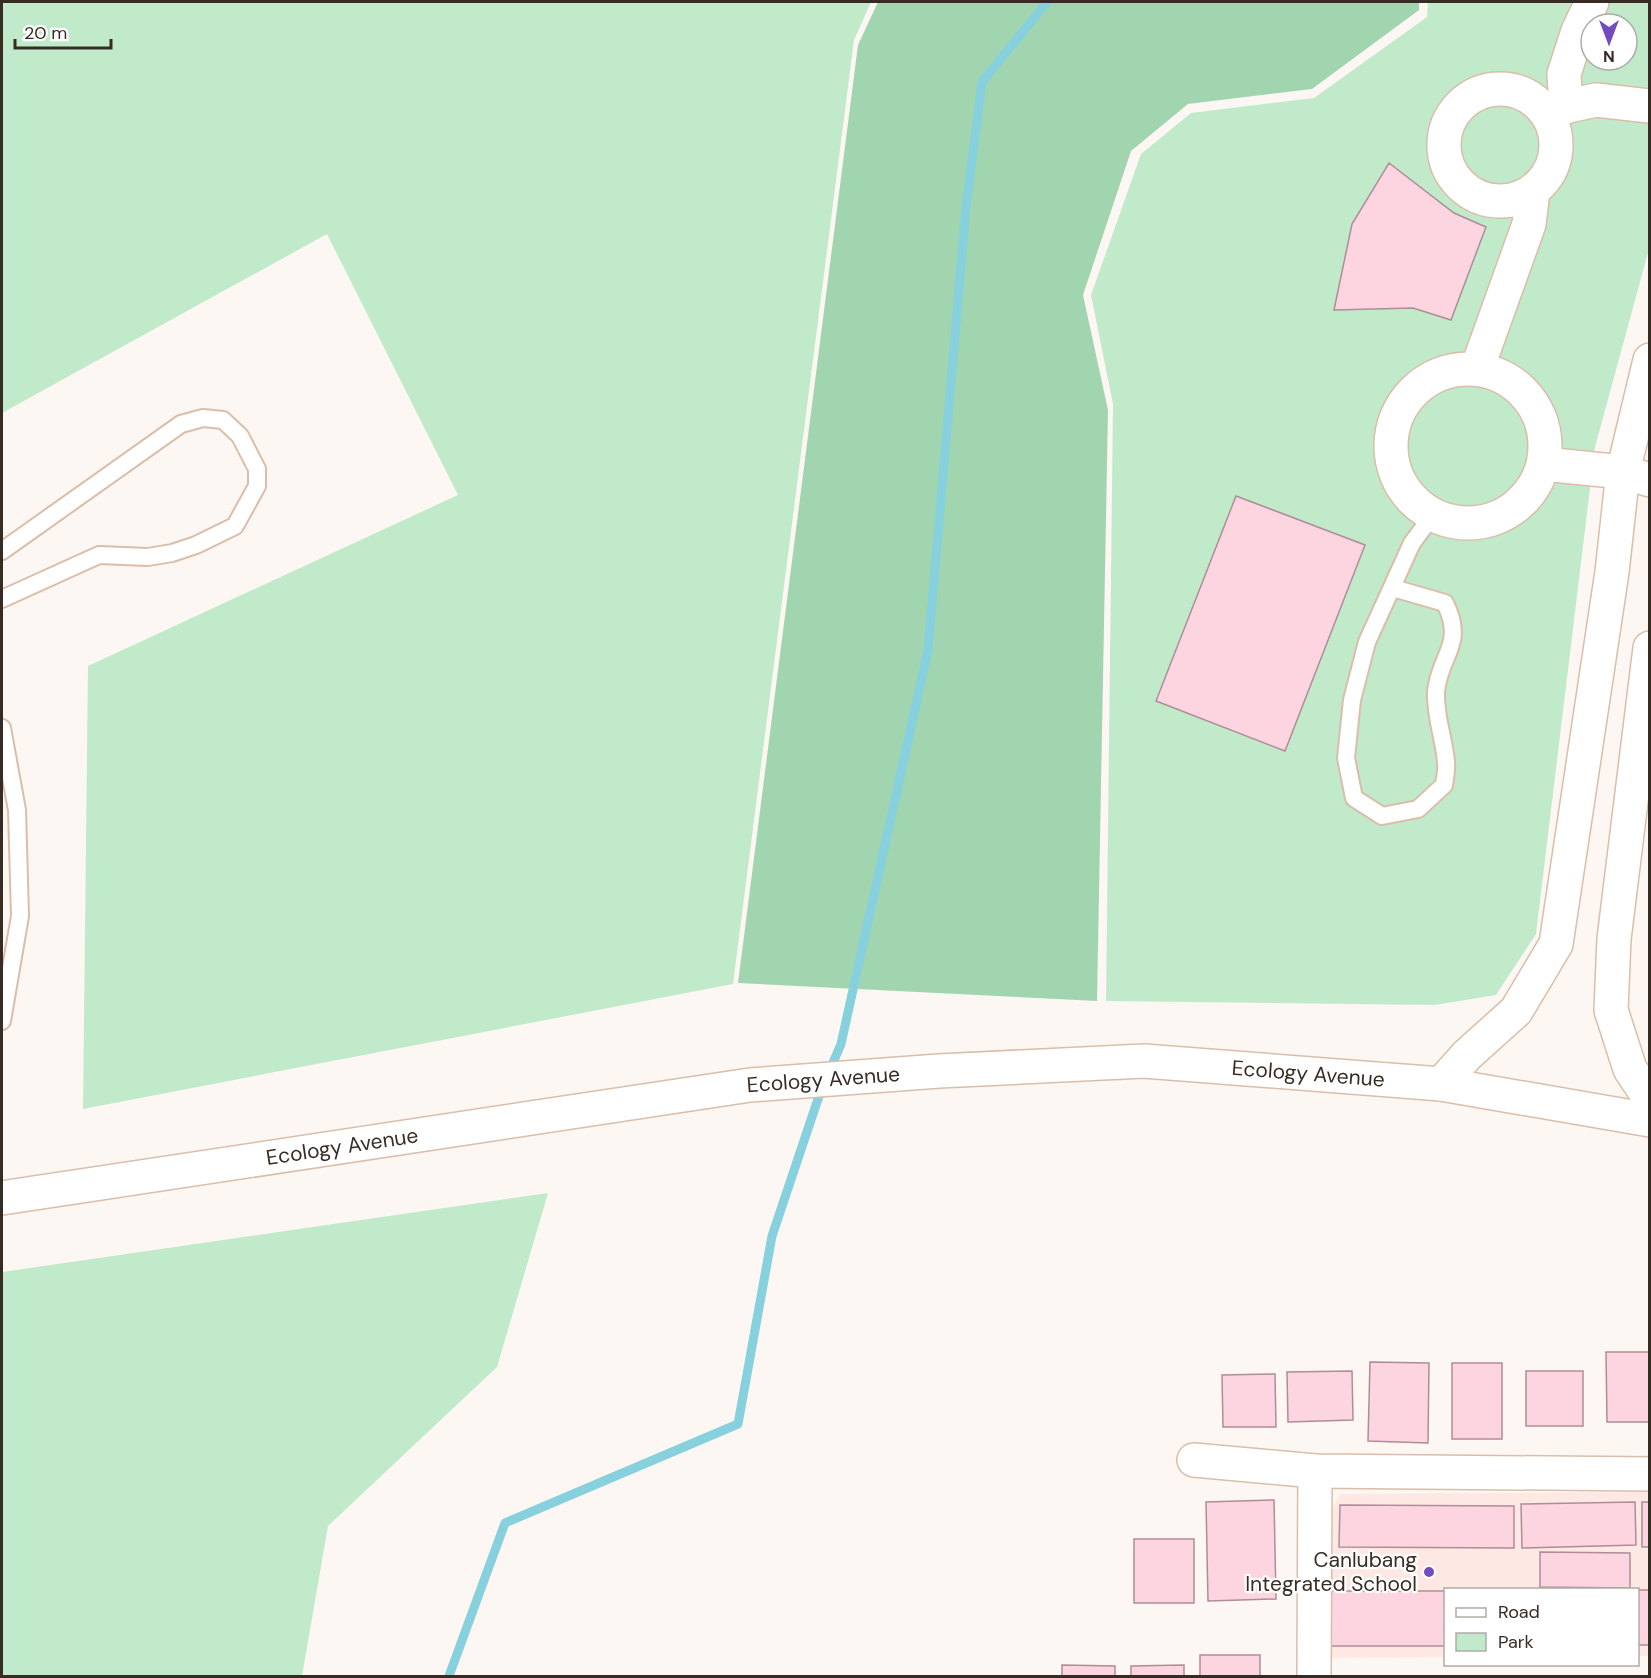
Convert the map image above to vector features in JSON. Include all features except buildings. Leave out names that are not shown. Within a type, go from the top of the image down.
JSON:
[{"type":"street","points":[[1592,2],[1578,31],[1555,109],[1550,120],[1556,140],[1555,159],[1546,176],[1533,191],[1517,199],[1500,201],[1483,199],[1466,191],[1454,178],[1446,163],[1443,145],[1446,128],[1454,112],[1466,100],[1484,92],[1503,90],[1522,94],[1555,109],[1596,100],[1650,106]]},
{"type":"street","points":[[1477,369],[1529,224],[1533,191]]},
{"type":"street","points":[[1441,1084],[1467,1055],[1516,1011],[1556,944],[1612,572],[1636,476],[1650,360]]},
{"type":"street","points":[[1477,369],[1499,374],[1517,385],[1532,401],[1542,421],[1546,442],[1544,464],[1535,486],[1520,504],[1501,516],[1478,522],[1455,522],[1433,515],[1413,500],[1399,480],[1391,457],[1391,434],[1399,411],[1412,392],[1431,378],[1454,370],[1477,369]]},
{"type":"street","points":[[1544,464],[1636,476]]},
{"type":"street","points":[[1650,648],[1641,702],[1624,846],[1614,939],[1611,1010],[1630,1069],[1650,1099]]},
{"type":"street","points":[[1593,694],[1641,702]]},
{"type":"street","points":[[1572,846],[1624,846]]},
{"type":"street","name":"Ecology Avenue","points":[[2,1198],[750,1085],[939,1071],[1144,1061],[1441,1084],[1650,1120]]},
{"type":"street","points":[[1194,1460],[1315,1471],[1650,1474]]},
{"type":"street","points":[[1314,1677],[1315,1471]]},
{"type":"lane","points":[[2,551],[181,424],[203,418],[224,420],[240,436],[257,469],[257,486],[235,526],[196,545],[172,553],[148,557],[99,555],[2,599]]},
{"type":"lane","points":[[1393,588],[1445,603],[1454,621],[1452,646],[1436,690],[1437,724],[1446,762],[1444,785],[1418,809],[1382,816],[1354,798],[1346,758],[1352,700],[1367,642],[1412,543],[1433,515]]},
{"type":"lane","points":[[2,728],[17,810],[20,916],[2,1021]]},
{"type":"shaded area","name":"Canlubang Integrated School","points":[[1649,1492],[1649,1656],[1639,1656],[1639,1588],[1444,1588],[1444,1657],[1326,1658],[1328,1516],[1340,1494]]},
{"type":"green space","points":[[2,2],[871,2],[854,40],[733,984],[83,1109],[88,666],[458,495],[327,234],[2,413]]},
{"type":"green space","points":[[878,2],[1419,2],[1419,10],[1312,89],[1188,104],[1131,151],[1083,295],[1108,410],[1097,1001],[738,983],[858,45]]},
{"type":"green space","points":[[1428,2],[1649,2],[1649,249],[1595,447],[1536,934],[1496,995],[1435,1005],[1106,1001],[1113,404],[1091,295],[1141,154],[1191,113],[1314,98],[1427,17]]},
{"type":"green space","points":[[548,1193],[497,1367],[328,1526],[302,1676],[2,1676],[2,1272]]},
{"type":"waterway","points":[[829,1072],[841,1044],[928,650],[966,207],[982,82],[1047,2]]},
{"type":"waterway","points":[[449,1676],[505,1523],[738,1424],[772,1236],[822,1087]]},
{"type":"place","name":"Canlubang Integrated School","points":[[1429,1572]]}]
